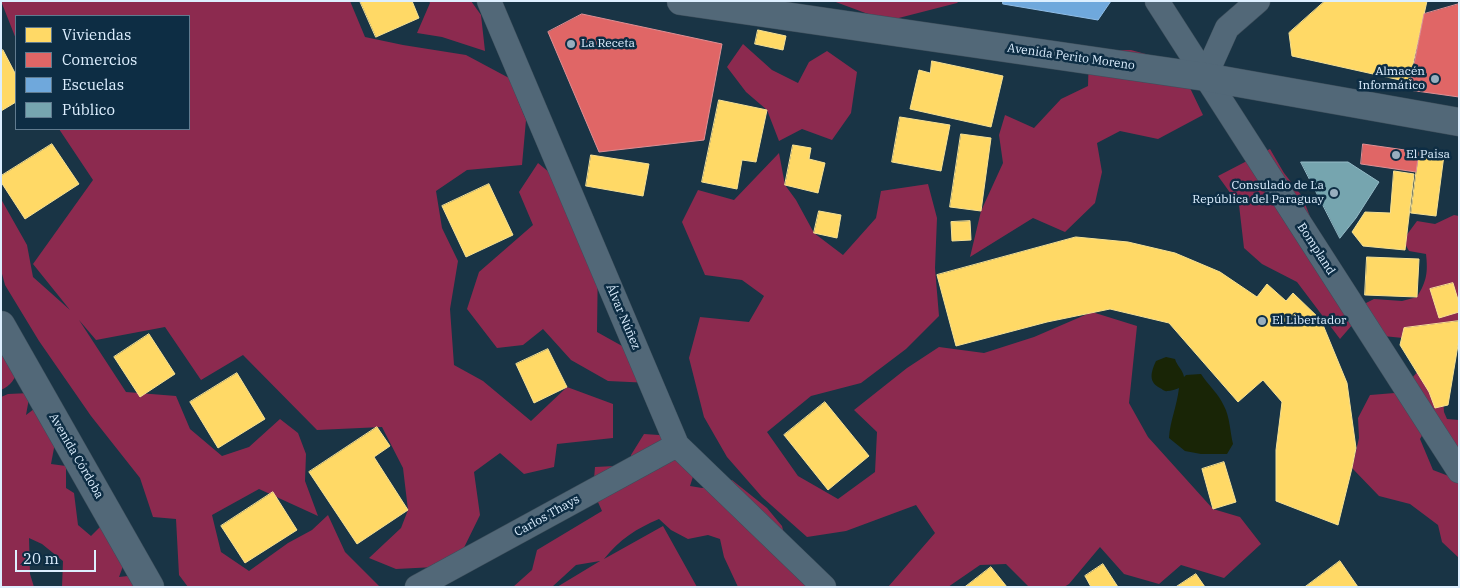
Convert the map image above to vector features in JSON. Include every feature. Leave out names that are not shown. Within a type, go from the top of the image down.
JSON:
[{"type":"main road","name":"Avenida Perito Moreno","points":[[682,1],[1205,77],[1459,122]]},
{"type":"main road","name":"Avenida Córdoba","points":[[1,325],[150,587]]},
{"type":"street","name":"Álvar Núñez","points":[[489,1],[677,444],[824,587]]},
{"type":"street","name":"Bompland","points":[[1158,1],[1459,471]]},
{"type":"street","points":[[1205,77],[1227,28],[1258,1]]},
{"type":"street","name":"Carlos Thays","points":[[417,587],[677,444]]},
{"type":"shaded area","points":[[1,1],[350,1],[365,37],[466,55],[509,78],[526,120],[522,165],[467,170],[436,191],[442,228],[458,261],[450,309],[454,365],[483,381],[531,421],[567,387],[613,404],[613,438],[557,444],[554,467],[524,474],[500,453],[474,472],[480,515],[455,566],[396,569],[369,558],[401,528],[408,510],[403,468],[382,427],[317,430],[243,355],[201,380],[165,327],[96,340],[79,320],[126,392],[176,396],[190,429],[222,456],[249,447],[280,419],[298,433],[306,454],[305,481],[318,516],[259,489],[212,515],[221,552],[249,571],[288,543],[312,530],[328,515],[345,552],[379,586],[188,587],[179,575],[176,519],[153,517],[140,478],[91,416],[39,341],[5,285],[1,270],[1,199],[27,245],[33,277],[70,310],[33,264],[93,180],[60,130],[190,130],[190,15],[15,15],[15,36]]},
{"type":"shaded area","points":[[429,1],[471,1],[481,15],[485,51],[442,37],[417,33],[430,3]]},
{"type":"shaded area","points":[[833,1],[959,1],[887,21]]},
{"type":"shaded area","points":[[743,44],[772,70],[798,83],[809,62],[827,51],[857,72],[851,113],[832,140],[802,129],[779,141],[767,110],[746,92],[727,67]]},
{"type":"shaded area","points":[[1131,50],[1178,63],[1203,115],[1158,139],[1120,131],[1097,143],[1102,172],[1095,203],[1065,232],[1033,218],[970,257],[981,211],[1003,163],[999,135],[1005,115],[1034,128],[1061,99],[1088,86],[1089,51]]},
{"type":"shaded area","points":[[1270,149],[1284,173],[1302,196],[1332,273],[1359,317],[1340,339],[1297,282],[1262,264],[1244,248],[1239,205],[1218,176]]},
{"type":"shaded area","points":[[779,153],[785,185],[796,200],[814,233],[843,255],[876,218],[881,191],[928,184],[937,218],[935,268],[939,316],[906,349],[861,383],[811,396],[767,432],[798,476],[838,499],[875,472],[877,432],[854,410],[907,368],[939,347],[984,353],[1034,337],[1092,312],[1137,326],[1129,403],[1148,437],[1213,509],[1240,517],[1261,544],[1224,578],[1181,565],[1159,584],[1124,574],[1100,547],[1069,584],[1064,587],[1029,587],[1006,564],[980,565],[948,587],[888,587],[935,533],[916,505],[846,531],[807,537],[762,497],[727,457],[704,417],[689,358],[700,317],[749,322],[764,296],[742,280],[705,275],[682,222],[698,190],[734,200]]},
{"type":"shaded area","points":[[538,163],[567,187],[598,258],[597,332],[640,356],[651,383],[608,381],[571,360],[543,329],[523,345],[497,348],[467,309],[479,272],[533,225],[519,192]]},
{"type":"shaded area","points":[[1454,215],[1459,216],[1459,320],[1403,338],[1383,336],[1360,306],[1374,299],[1402,301],[1417,297],[1426,276],[1426,254],[1409,251],[1403,240],[1417,221],[1435,224]]},
{"type":"shaded area","points":[[1,330],[19,369],[10,384],[1,390]]},
{"type":"shaded area","points":[[1166,357],[1175,359],[1184,377],[1186,375],[1201,374],[1219,397],[1228,415],[1233,444],[1227,454],[1201,454],[1185,451],[1169,438],[1179,388],[1164,391],[1156,386],[1152,380],[1156,361]]},
{"type":"shaded area","points":[[1419,370],[1443,399],[1444,412],[1447,419],[1459,420],[1459,446],[1456,447],[1432,418],[1420,439],[1433,470],[1459,480],[1459,558],[1442,542],[1438,525],[1410,504],[1379,496],[1352,468],[1359,438],[1358,418],[1370,395],[1407,392],[1412,378]]},
{"type":"shaded area","points":[[30,393],[26,415],[38,406],[57,432],[51,464],[66,466],[66,488],[74,493],[78,525],[91,536],[109,518],[130,547],[119,577],[146,574],[153,587],[62,587],[63,561],[42,544],[29,538],[30,574],[34,587],[1,587],[1,397],[8,394]]},
{"type":"shaded area","points":[[644,434],[674,436],[697,464],[690,486],[702,488],[732,480],[767,508],[782,526],[789,553],[819,587],[738,587],[724,557],[720,539],[708,535],[688,539],[671,530],[659,519],[629,535],[604,559],[663,526],[697,587],[557,587],[600,561],[576,565],[552,587],[513,587],[532,570],[537,550],[602,511],[593,491],[595,467],[615,466],[630,470],[631,455]]},
{"type":"building: Viviendas","points":[[360,1],[412,1],[419,18],[376,37]]},
{"type":"building: Viviendas","points":[[1325,1],[1427,1],[1409,82],[1292,56],[1289,33]]},
{"type":"building: Viviendas","points":[[758,30],[786,36],[783,50],[755,44]]},
{"type":"building: Viviendas","points":[[3,50],[15,73],[15,103],[1,111],[1,51]]},
{"type":"building: Viviendas","points":[[932,61],[1003,76],[991,127],[910,109],[919,70],[930,73]]},
{"type":"building: Viviendas","points":[[719,100],[767,110],[756,162],[742,160],[737,189],[702,182]]},
{"type":"building: Viviendas","points":[[900,117],[950,125],[941,171],[892,162]]},
{"type":"building: Viviendas","points":[[961,134],[991,138],[981,211],[950,207]]},
{"type":"building: Viviendas","points":[[52,144],[79,184],[25,219],[1,182],[1,176]]},
{"type":"building: Viviendas","points":[[793,145],[811,148],[809,159],[825,163],[818,193],[785,185]]},
{"type":"building: Viviendas","points":[[1419,152],[1444,155],[1436,216],[1411,213]]},
{"type":"building: Viviendas","points":[[591,155],[649,164],[643,196],[586,186]]},
{"type":"building: Viviendas","points":[[1394,171],[1414,174],[1405,250],[1363,246],[1352,232],[1365,212],[1390,213]]},
{"type":"building: Viviendas","points":[[489,184],[513,235],[466,257],[442,206]]},
{"type":"building: Viviendas","points":[[819,211],[841,215],[837,238],[814,233]]},
{"type":"building: Viviendas","points":[[970,221],[971,240],[952,241],[951,222]]},
{"type":"building: Viviendas","points":[[1076,237],[1128,242],[1175,253],[1220,272],[1257,297],[1267,284],[1286,301],[1293,293],[1321,320],[1347,383],[1356,448],[1338,525],[1276,501],[1276,450],[1282,402],[1263,380],[1238,402],[1169,323],[1110,309],[1047,322],[956,346],[937,275]]},
{"type":"building: Viviendas","points":[[1367,257],[1419,259],[1417,297],[1365,295]]},
{"type":"building: Viviendas","points":[[1453,283],[1459,303],[1459,312],[1439,318],[1430,289]]},
{"type":"building: Viviendas","points":[[1459,321],[1459,339],[1448,405],[1435,408],[1429,392],[1400,345],[1404,328]]},
{"type":"building: Viviendas","points":[[149,334],[175,374],[140,397],[114,357]]},
{"type":"building: Viviendas","points":[[548,349],[567,387],[534,403],[516,364]]},
{"type":"building: Viviendas","points":[[237,373],[265,419],[218,448],[190,402]]},
{"type":"building: Viviendas","points":[[825,402],[869,456],[828,490],[784,435]]},
{"type":"building: Viviendas","points":[[377,427],[390,446],[374,457],[408,510],[357,544],[309,472]]},
{"type":"building: Viviendas","points":[[1224,462],[1236,502],[1213,509],[1202,469]]},
{"type":"building: Viviendas","points":[[273,492],[297,530],[245,563],[221,526]]},
{"type":"building: Viviendas","points":[[1340,561],[1358,587],[1305,587]]},
{"type":"building: Viviendas","points":[[1103,564],[1118,587],[1091,587],[1085,576]]},
{"type":"building: Viviendas","points":[[991,567],[1007,587],[965,587]]},
{"type":"building: Viviendas","points":[[1196,574],[1205,587],[1176,587]]},
{"type":"building: Comercios","points":[[1459,4],[1459,97],[1409,90],[1424,14]]},
{"type":"building: Comercios","points":[[582,14],[722,44],[704,140],[599,152],[548,32]]},
{"type":"building: Comercios","points":[[1363,144],[1419,152],[1416,172],[1361,164]]},
{"type":"building: Escuelas","points":[[1003,1],[1111,1],[1098,20],[1003,4]]},
{"type":"building: Público","points":[[1301,162],[1348,162],[1379,182],[1356,218],[1340,238]]},
{"type":"place","name":"La Receta","points":[[571,44]]},
{"type":"place","name":"Almacén Informático","points":[[1435,79]]},
{"type":"place","name":"El Paisa","points":[[1396,155]]},
{"type":"place","name":"Consulado de La República del Paraguay","points":[[1334,193]]},
{"type":"place","name":"El Libertador","points":[[1262,321]]}]
